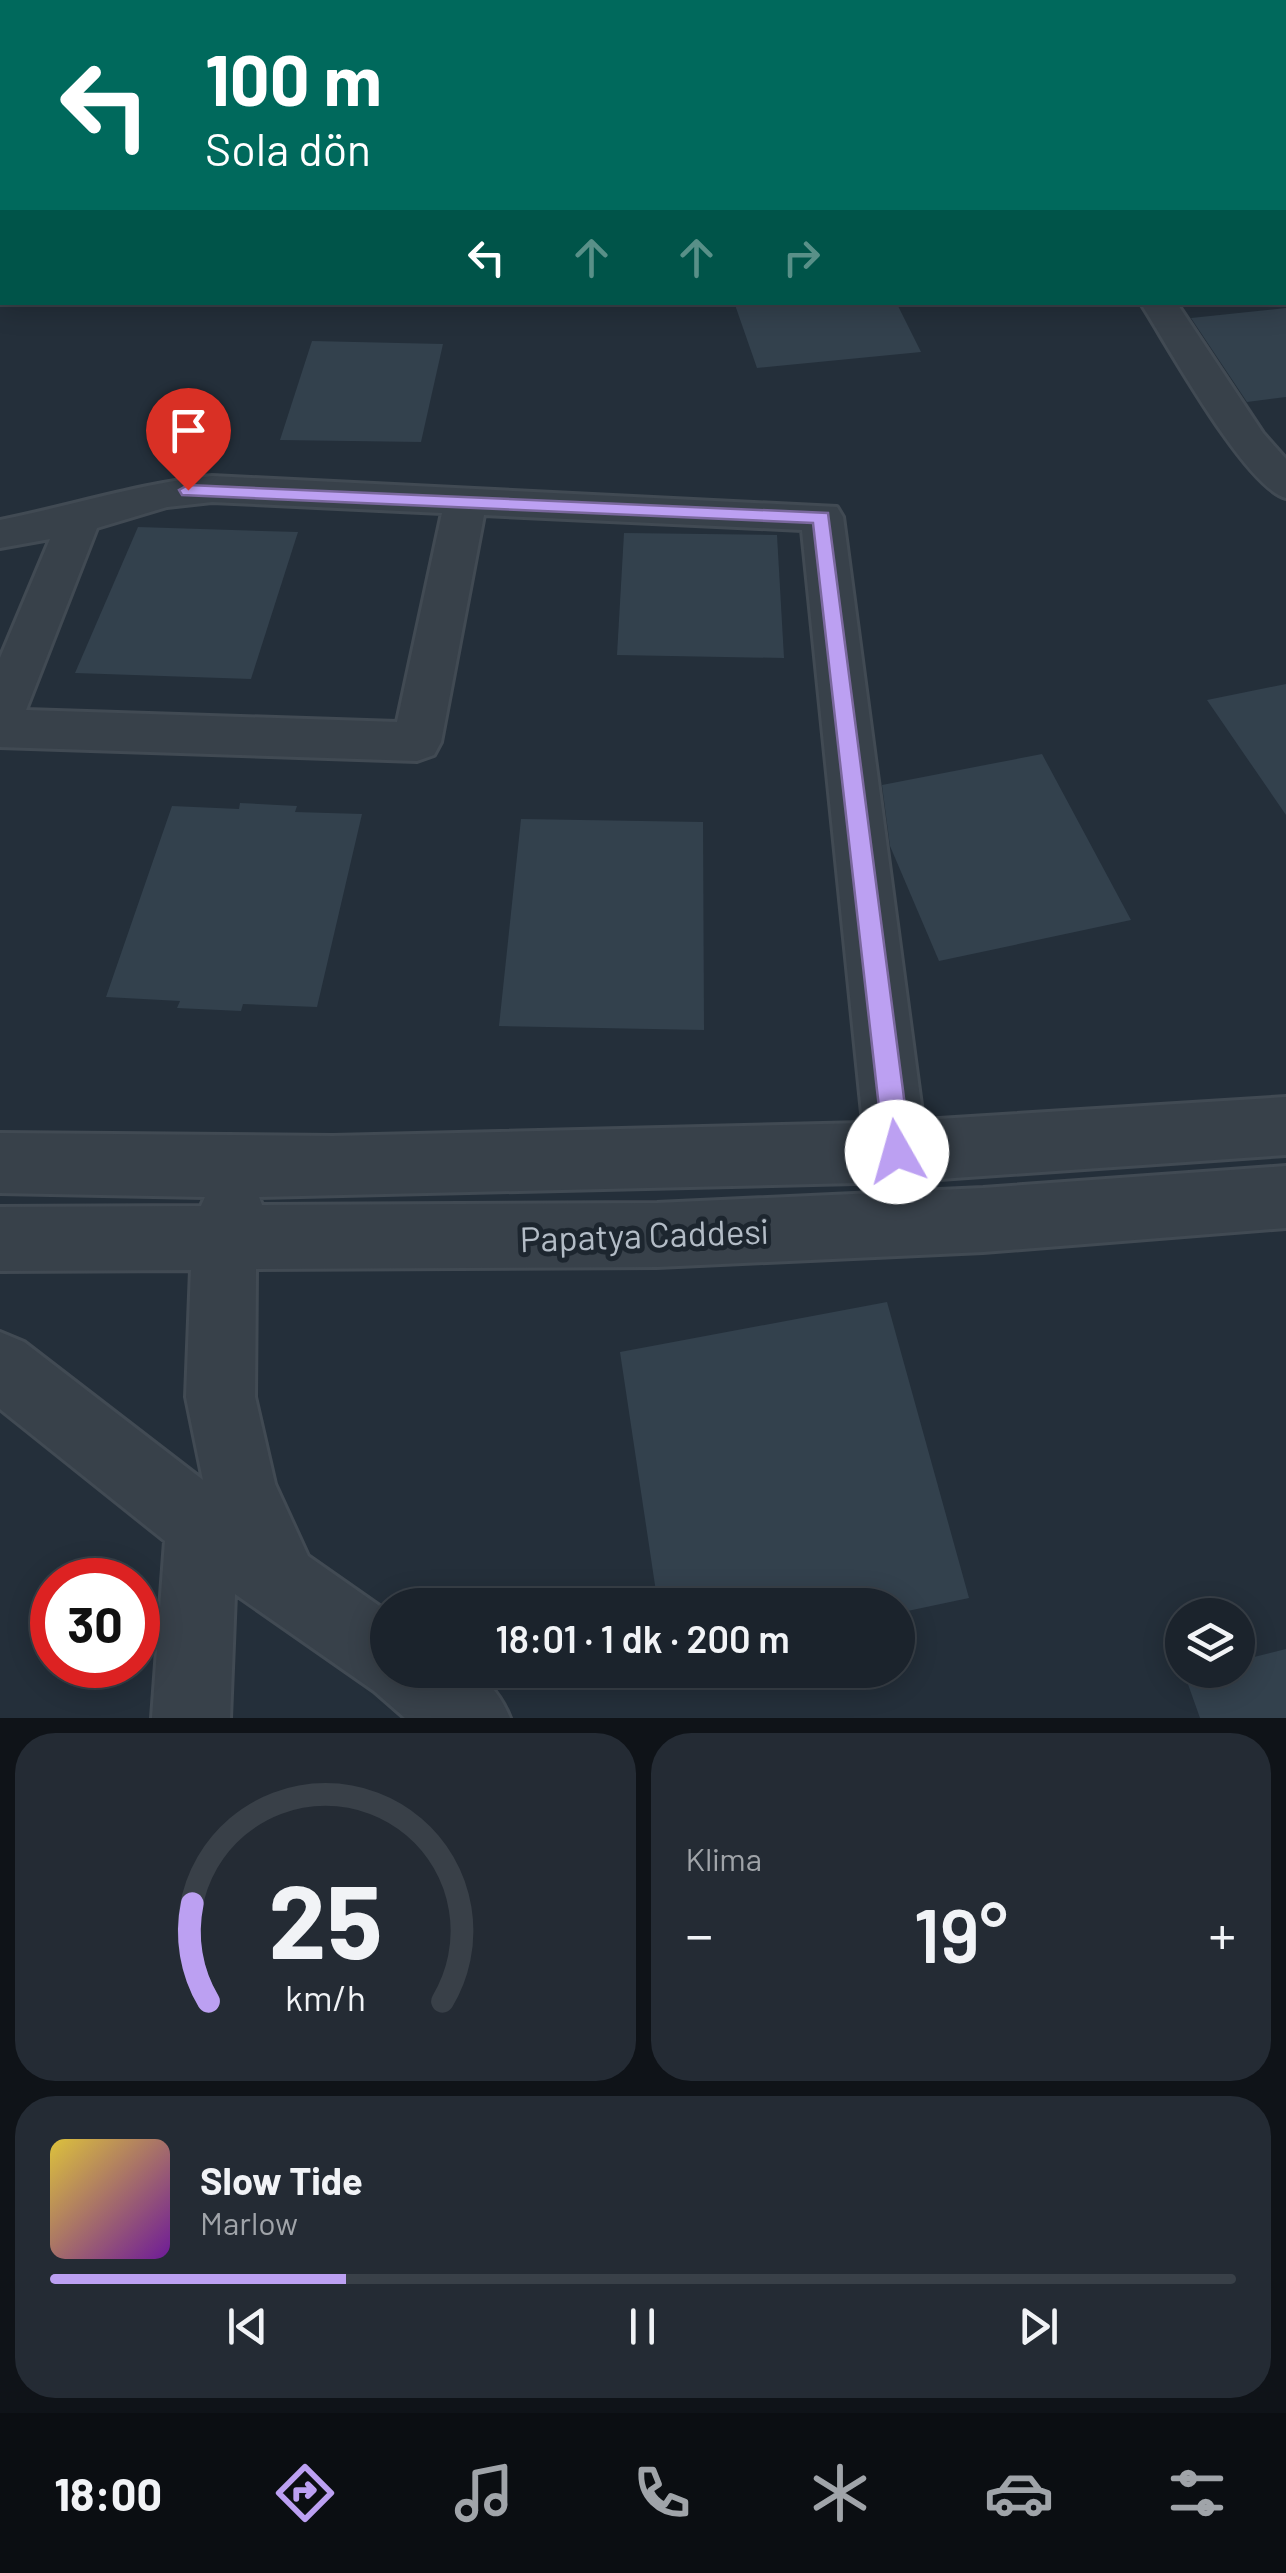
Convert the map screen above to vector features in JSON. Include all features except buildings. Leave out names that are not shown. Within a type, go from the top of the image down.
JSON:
[{"type":"street","points":[[1160,305],[1249,442],[1286,485]]},
{"type":"street","points":[[0,534],[79,520],[165,494],[212,489],[822,517],[897,1152]]},
{"type":"street","points":[[0,728],[418,742],[466,499]]},
{"type":"street","points":[[0,716],[79,520]]},
{"type":"street","points":[[0,1163],[238,1167],[897,1152],[1286,1126]]},
{"type":"street","points":[[238,1167],[215,1335],[224,1435],[238,1486],[283,1583]]},
{"type":"street","name":"Papatya Caddesi","points":[[0,1239],[657,1235],[983,1220],[1286,1197]]},
{"type":"street","points":[[0,1366],[202,1525],[370,1645]]},
{"type":"street","points":[[192,1718],[202,1525]]},
{"type":"street","points":[[429,1688],[471,1718]]},
{"type":"route","points":[[188,490],[822,517],[897,1152]]}]
